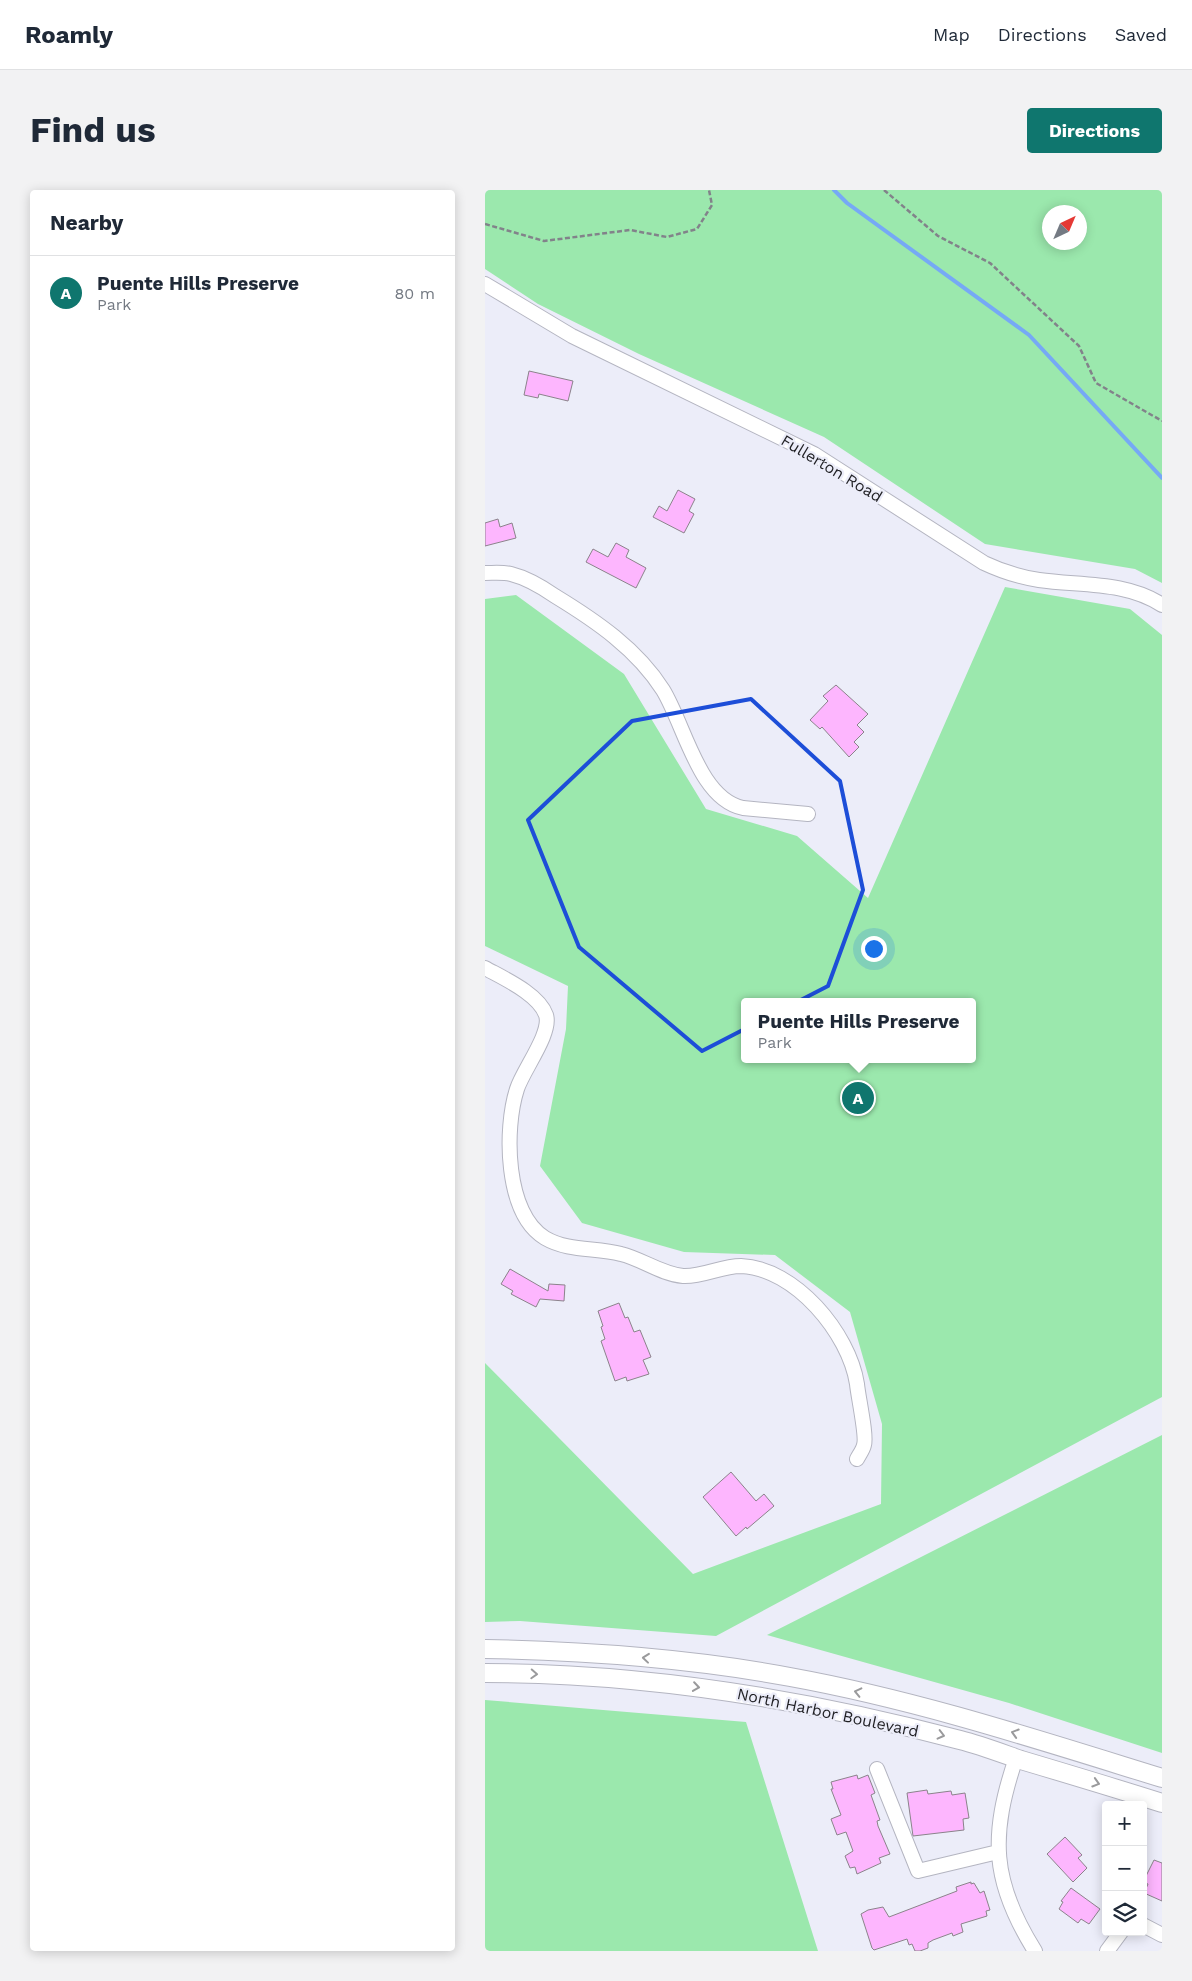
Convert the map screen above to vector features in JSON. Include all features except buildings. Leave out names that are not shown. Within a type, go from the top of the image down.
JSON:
[{"type":"main road","name":"North Harbor Boulevard","points":[[485,1649],[551,1650],[627,1656],[712,1665],[790,1677],[941,1710],[1162,1778]]},
{"type":"main road","name":"North Harbor Boulevard","points":[[485,1673],[594,1677],[691,1686],[845,1712],[942,1736],[1162,1803]]},
{"type":"main road","points":[[1016,1758],[1040,1750],[1087,1766],[1105,1760]]},
{"type":"street","name":"Fullerton Road","points":[[485,284],[572,336],[814,454],[984,563],[1008,573],[1029,578],[1125,589],[1162,605]]},
{"type":"street","points":[[485,573],[508,573],[530,581],[585,615],[631,652],[662,688],[679,719],[703,775],[711,788],[725,800],[736,807],[807,814]]},
{"type":"street","points":[[485,968],[533,998],[541,1006],[547,1018],[545,1032],[517,1090],[511,1127],[513,1184],[521,1210],[531,1225],[545,1237],[559,1244],[620,1253],[677,1275],[691,1275],[728,1267],[746,1267],[774,1276],[793,1287],[823,1315],[843,1343],[851,1362],[855,1376],[865,1444],[857,1459]]},
{"type":"street","points":[[1016,1758],[1005,1790],[1000,1813],[998,1852],[1003,1880],[1012,1909],[1035,1951]]},
{"type":"street","points":[[877,1769],[917,1871],[998,1852]]},
{"type":"street","points":[[1147,1927],[1162,1935]]},
{"type":"street","points":[[1107,1951],[1118,1936]]},
{"type":"path","points":[[485,224],[544,241],[630,230],[667,237],[697,229],[712,205],[709,190]]},
{"type":"path","points":[[884,190],[939,236],[990,263],[1079,346],[1096,383],[1162,421]]},
{"type":"highlighted area","points":[[751,699],[840,781],[863,890],[828,986],[702,1051],[579,947],[528,820],[632,721]]},
{"type":"green space","points":[[485,190],[1162,190],[1162,583],[1135,569],[985,544],[824,437],[639,354],[538,304],[485,269]]},
{"type":"green space","points":[[1005,587],[1130,609],[1162,635],[1162,1397],[716,1636],[520,1621],[485,1622],[485,1363],[693,1574],[881,1504],[882,1424],[850,1312],[775,1255],[684,1252],[582,1223],[540,1166],[566,1029],[568,986],[485,946],[485,599],[516,595],[624,674],[706,809],[797,836],[868,898]]},
{"type":"green space","points":[[1162,1435],[1162,1753],[1009,1703],[767,1635]]},
{"type":"green space","points":[[485,1700],[746,1722],[818,1951],[485,1951]]},
{"type":"waterway","points":[[834,190],[847,203],[1029,335],[1162,478]]},
{"type":"place","name":"Puente Hills Preserve","points":[[858,1098]]}]
